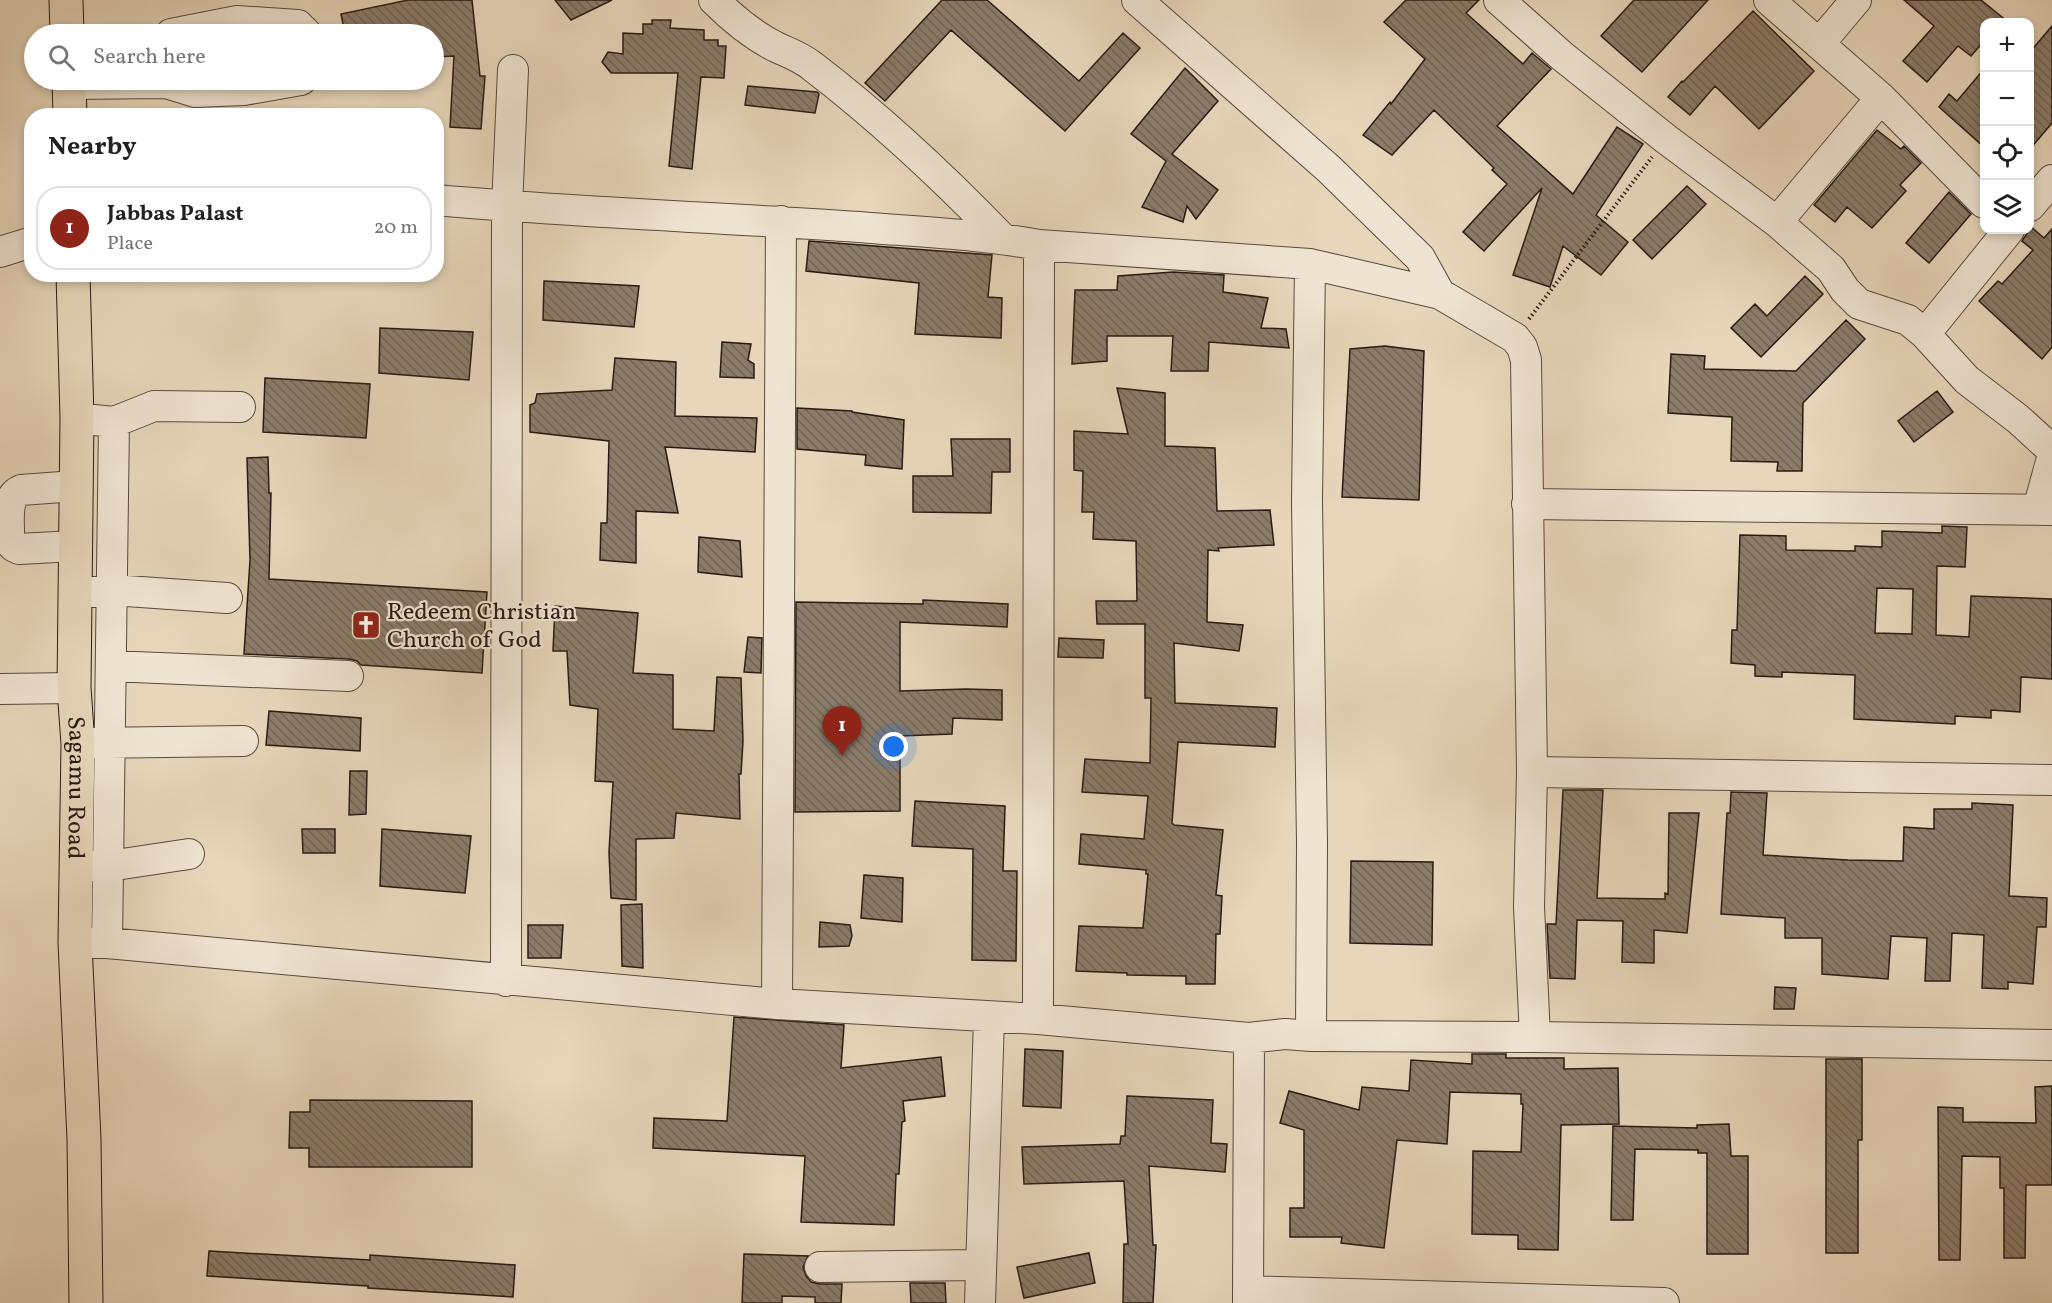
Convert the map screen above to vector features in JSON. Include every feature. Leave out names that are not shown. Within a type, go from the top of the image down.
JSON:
[{"type":"highway","points":[[66,0],[67,24]]},
{"type":"highway","name":"Sagamu Road","points":[[73,282],[76,418],[74,688],[78,744],[75,943],[84,1139],[86,1303]]},
{"type":"street","points":[[714,0],[752,31],[775,46],[802,58],[842,88],[945,178],[1002,238]]},
{"type":"street","points":[[1137,0],[1329,169],[1420,258],[1440,294]]},
{"type":"street","points":[[1499,0],[1562,56],[1666,139],[1777,222],[1831,269],[1845,290],[1859,304],[1908,320],[1925,334],[1967,380],[2018,419],[2052,450]]},
{"type":"street","points":[[1768,0],[1881,98],[1980,199]]},
{"type":"street","points":[[1819,44],[1856,0]]},
{"type":"street","points":[[506,981],[507,207],[513,70]]},
{"type":"street","points":[[70,93],[94,90]]},
{"type":"street","points":[[190,90],[195,92],[209,90]]},
{"type":"street","points":[[1777,222],[1881,98]]},
{"type":"street","points":[[2034,201],[2052,180]]},
{"type":"street","points":[[444,201],[507,207],[781,221],[1002,238],[1039,245],[1310,264],[1440,294],[1515,338],[1522,347],[1526,360],[1533,772],[1529,907],[1535,1037]]},
{"type":"street","points":[[777,1004],[781,221]]},
{"type":"street","points":[[1925,334],[2006,234]]},
{"type":"street","points":[[0,252],[24,244]]},
{"type":"street","points":[[1038,1019],[1039,245]]},
{"type":"street","points":[[1310,264],[1307,512],[1312,843],[1311,1036]]},
{"type":"street","points":[[76,418],[114,422],[154,406],[240,407]]},
{"type":"street","points":[[107,943],[114,422]]},
{"type":"street","points":[[1527,504],[2045,509],[2052,458]]},
{"type":"street","points":[[74,546],[19,549],[9,540],[10,499],[14,493],[21,490],[75,486]]},
{"type":"street","points":[[75,593],[112,590],[227,598]]},
{"type":"street","points":[[111,666],[348,676]]},
{"type":"street","points":[[0,689],[74,688]]},
{"type":"street","points":[[78,744],[243,741]]},
{"type":"street","points":[[1533,772],[2052,780]]},
{"type":"street","points":[[75,865],[108,866],[189,854]]},
{"type":"street","points":[[75,943],[107,943],[777,1004],[989,1018],[1038,1019],[1249,1038],[1285,1034],[2052,1046]]},
{"type":"street","points":[[980,1303],[989,1018]]},
{"type":"street","points":[[1249,1038],[1248,1297],[1664,1303]]},
{"type":"street","points":[[820,1267],[980,1265]]},
{"type":"path","points":[[1515,338],[1666,139]]},
{"type":"building","points":[[408,0],[472,0],[480,76],[485,76],[481,129],[450,127],[454,56],[444,56],[444,24],[343,24],[341,14]]},
{"type":"building","points":[[555,0],[612,0],[571,20]]},
{"type":"building","points":[[942,0],[987,0],[1079,81],[1123,33],[1140,48],[1065,131],[951,30],[885,101],[865,83]]},
{"type":"building","points":[[1406,0],[1479,0],[1466,13],[1523,64],[1532,53],[1551,69],[1497,126],[1573,194],[1617,127],[1643,144],[1596,215],[1628,242],[1601,275],[1563,246],[1550,287],[1513,275],[1542,188],[1484,251],[1463,232],[1507,184],[1492,170],[1494,168],[1434,110],[1392,155],[1363,135],[1390,102],[1391,104],[1425,59],[1384,22]]},
{"type":"building","points":[[1634,0],[1708,0],[1642,72],[1601,36]]},
{"type":"building","points":[[1904,0],[1981,0],[2003,18],[1980,18],[1980,46],[1971,56],[1958,46],[1927,82],[1903,61],[1934,26]]},
{"type":"building","points":[[1753,11],[1814,71],[1759,129],[1715,86],[1690,115],[1668,97]]},
{"type":"building","points":[[652,20],[671,20],[670,28],[704,30],[704,40],[718,40],[718,46],[726,46],[724,78],[701,77],[692,169],[669,166],[678,73],[611,73],[602,62],[608,52],[623,54],[623,33],[643,34],[643,24],[652,24]]},
{"type":"building","points":[[2052,26],[2052,123],[2034,144],[2034,72],[2034,47]]},
{"type":"building","points":[[1185,68],[1218,101],[1172,154],[1218,190],[1196,219],[1187,206],[1183,222],[1142,207],[1166,161],[1131,134]]},
{"type":"building","points":[[1980,74],[1980,143],[1939,107],[1949,94],[1957,101]]},
{"type":"building","points":[[748,86],[817,92],[819,94],[815,113],[745,105]]},
{"type":"building","points":[[1877,130],[1901,149],[1904,146],[1921,163],[1900,185],[1906,191],[1872,228],[1847,207],[1835,222],[1814,205]]},
{"type":"building","points":[[1687,186],[1706,204],[1652,259],[1633,240]]},
{"type":"building","points":[[1949,192],[1971,214],[1929,263],[1906,243]]},
{"type":"building","points":[[2052,229],[2052,347],[2042,359],[1979,301],[1998,281],[2002,284],[2033,250],[2022,241],[2026,234],[2034,234],[2034,230],[2044,238]]},
{"type":"building","points":[[809,241],[992,255],[988,297],[1002,298],[1001,338],[915,334],[919,283],[806,271]]},
{"type":"building","points":[[1173,272],[1224,275],[1223,292],[1268,298],[1261,328],[1286,329],[1289,348],[1209,342],[1208,371],[1171,371],[1173,336],[1107,336],[1107,361],[1072,364],[1075,290],[1117,290],[1118,276]]},
{"type":"building","points":[[1805,276],[1823,294],[1761,357],[1731,328],[1755,304],[1767,316]]},
{"type":"building","points":[[544,281],[639,286],[634,327],[543,320]]},
{"type":"building","points":[[1846,320],[1865,339],[1803,403],[1802,471],[1777,471],[1778,462],[1731,461],[1732,417],[1668,413],[1671,354],[1705,356],[1704,369],[1796,371]]},
{"type":"building","points":[[380,328],[473,332],[469,380],[379,373]]},
{"type":"building","points":[[722,342],[751,344],[748,360],[754,364],[754,378],[720,377]]},
{"type":"building","points":[[1385,346],[1424,351],[1419,500],[1342,497],[1350,349]]},
{"type":"building","points":[[615,358],[676,362],[675,416],[757,418],[755,452],[665,447],[678,513],[636,511],[636,563],[600,560],[601,523],[607,523],[609,441],[530,432],[530,405],[535,403],[537,394],[612,390]]},
{"type":"building","points":[[265,378],[370,384],[366,438],[263,432]]},
{"type":"building","points":[[1117,388],[1165,393],[1165,446],[1215,448],[1217,511],[1270,510],[1274,545],[1218,548],[1219,551],[1208,550],[1207,622],[1243,625],[1239,651],[1174,643],[1175,703],[1277,708],[1275,747],[1178,742],[1172,823],[1223,830],[1216,895],[1222,896],[1220,934],[1216,934],[1215,984],[1186,984],[1186,976],[1076,971],[1079,926],[1143,928],[1148,874],[1146,870],[1079,864],[1081,834],[1144,839],[1148,796],[1082,792],[1085,759],[1150,763],[1151,698],[1145,698],[1145,624],[1097,624],[1096,601],[1137,601],[1136,541],[1093,539],[1094,512],[1082,512],[1083,471],[1074,470],[1074,431],[1128,434]]},
{"type":"building","points":[[1937,391],[1953,412],[1914,442],[1898,421]]},
{"type":"building","points":[[797,408],[852,411],[904,420],[902,469],[865,465],[866,455],[797,449]]},
{"type":"building","points":[[951,439],[1010,439],[1010,472],[992,472],[991,513],[913,512],[913,476],[953,476]]},
{"type":"building","name":"Redeem Christian Church of God","points":[[268,457],[269,493],[271,493],[269,579],[487,592],[482,673],[361,665],[349,659],[244,654],[250,560],[247,458]]},
{"type":"building","points":[[1942,526],[1967,527],[1965,567],[1937,566],[1936,635],[1969,637],[1971,596],[2052,599],[2052,679],[2021,677],[2020,712],[1991,710],[1991,718],[1955,716],[1955,724],[1854,719],[1855,675],[1782,672],[1782,677],[1755,676],[1755,665],[1731,663],[1732,630],[1737,630],[1740,535],[1786,536],[1786,550],[1855,551],[1855,546],[1882,547],[1882,531],[1942,533]],"holes":[[[1877,588],[1913,589],[1912,634],[1875,633]]]},
{"type":"building","points":[[699,537],[740,541],[742,577],[698,572]]},
{"type":"building","points":[[923,600],[1008,604],[1007,627],[900,622],[900,691],[1002,690],[1002,720],[953,718],[952,734],[900,736],[900,811],[795,812],[796,602],[923,604]]},
{"type":"building","points":[[555,606],[638,613],[633,673],[673,675],[673,729],[714,731],[717,677],[741,678],[743,741],[741,774],[739,774],[740,819],[676,813],[674,838],[636,839],[636,900],[611,898],[609,852],[613,782],[595,781],[598,709],[570,705],[567,651],[553,651]]},
{"type":"building","points":[[748,637],[762,638],[761,673],[744,672]]},
{"type":"building","points":[[1059,638],[1104,640],[1103,658],[1058,657]]},
{"type":"building","points":[[269,711],[361,718],[360,751],[266,745]]},
{"type":"building","points":[[350,771],[367,771],[366,814],[349,815]]},
{"type":"building","points":[[1563,790],[1603,790],[1597,898],[1665,899],[1665,893],[1668,894],[1669,813],[1699,813],[1687,933],[1654,930],[1654,963],[1622,962],[1623,921],[1577,920],[1575,979],[1550,978],[1547,924],[1556,924]]},
{"type":"building","points":[[1731,792],[1767,793],[1763,855],[1848,860],[1903,861],[1904,827],[1934,829],[1934,809],[1972,809],[1972,803],[2013,805],[2009,896],[2047,898],[2046,927],[2037,927],[2033,984],[2008,982],[2008,989],[1982,988],[1984,935],[1952,933],[1950,981],[1925,981],[1927,938],[1891,936],[1888,979],[1822,974],[1822,938],[1785,938],[1785,918],[1721,914],[1727,813],[1730,813]]},
{"type":"building","points":[[915,801],[1005,806],[1003,871],[1017,871],[1016,961],[972,960],[973,849],[912,846]]},
{"type":"building","points":[[302,829],[335,829],[335,853],[303,853]]},
{"type":"building","points":[[382,829],[471,836],[465,893],[380,886]]},
{"type":"building","points":[[1351,861],[1433,862],[1432,945],[1350,943]]},
{"type":"building","points":[[864,875],[903,878],[902,922],[861,918]]},
{"type":"building","points":[[642,904],[643,968],[622,966],[621,905]]},
{"type":"building","points":[[820,922],[850,925],[852,936],[849,946],[819,947]]},
{"type":"building","points":[[528,925],[563,925],[561,958],[528,958]]},
{"type":"building","points":[[1775,987],[1796,988],[1794,1009],[1774,1009]]},
{"type":"building","points":[[734,1017],[844,1025],[841,1068],[941,1057],[945,1096],[903,1101],[905,1121],[902,1122],[899,1174],[896,1174],[894,1225],[801,1222],[805,1156],[653,1148],[654,1118],[727,1121]]},
{"type":"building","points":[[1025,1049],[1063,1051],[1061,1108],[1023,1106]]},
{"type":"building","points":[[1472,1054],[1506,1054],[1506,1058],[1564,1058],[1564,1069],[1618,1068],[1619,1124],[1561,1125],[1558,1250],[1518,1249],[1518,1235],[1472,1234],[1473,1151],[1521,1152],[1523,1104],[1521,1104],[1521,1094],[1450,1092],[1447,1144],[1397,1140],[1384,1248],[1341,1243],[1342,1237],[1290,1237],[1290,1208],[1304,1208],[1304,1130],[1280,1123],[1289,1091],[1359,1110],[1362,1087],[1409,1091],[1411,1060],[1472,1064]]},
{"type":"building","points":[[1826,1059],[1862,1059],[1862,1140],[1858,1140],[1858,1253],[1826,1253]]},
{"type":"building","points":[[2052,1086],[2052,1185],[2026,1185],[2025,1258],[2004,1258],[2004,1188],[2000,1188],[2000,1157],[1962,1156],[1960,1260],[1939,1260],[1938,1107],[1963,1108],[1963,1122],[2036,1123],[2035,1087]]},
{"type":"building","points":[[1127,1096],[1213,1100],[1211,1143],[1227,1144],[1225,1172],[1149,1166],[1153,1245],[1156,1245],[1153,1303],[1123,1303],[1124,1244],[1128,1244],[1124,1181],[1024,1184],[1022,1147],[1120,1144],[1121,1136],[1125,1136]]},
{"type":"building","points":[[310,1100],[472,1101],[472,1167],[309,1167],[309,1148],[289,1148],[290,1112],[310,1112]]},
{"type":"building","points":[[1729,1124],[1731,1156],[1748,1156],[1748,1254],[1707,1254],[1707,1153],[1698,1153],[1698,1150],[1635,1149],[1633,1220],[1611,1220],[1613,1126],[1697,1128],[1697,1125]]},
{"type":"building","points":[[209,1251],[370,1260],[370,1255],[515,1265],[513,1297],[207,1276]]},
{"type":"building","points":[[1089,1253],[1095,1283],[1024,1298],[1017,1267]]},
{"type":"building","points":[[744,1254],[808,1256],[803,1267],[806,1276],[811,1282],[820,1284],[842,1284],[841,1303],[815,1303],[815,1297],[782,1296],[782,1303],[742,1303]]},
{"type":"building","points":[[910,1283],[945,1283],[946,1303],[911,1303]]},
{"type":"place","name":"Redeem Christian Church of God","points":[[366,625]]},
{"type":"place","name":"Jabbas Palast","points":[[842,756]]}]
